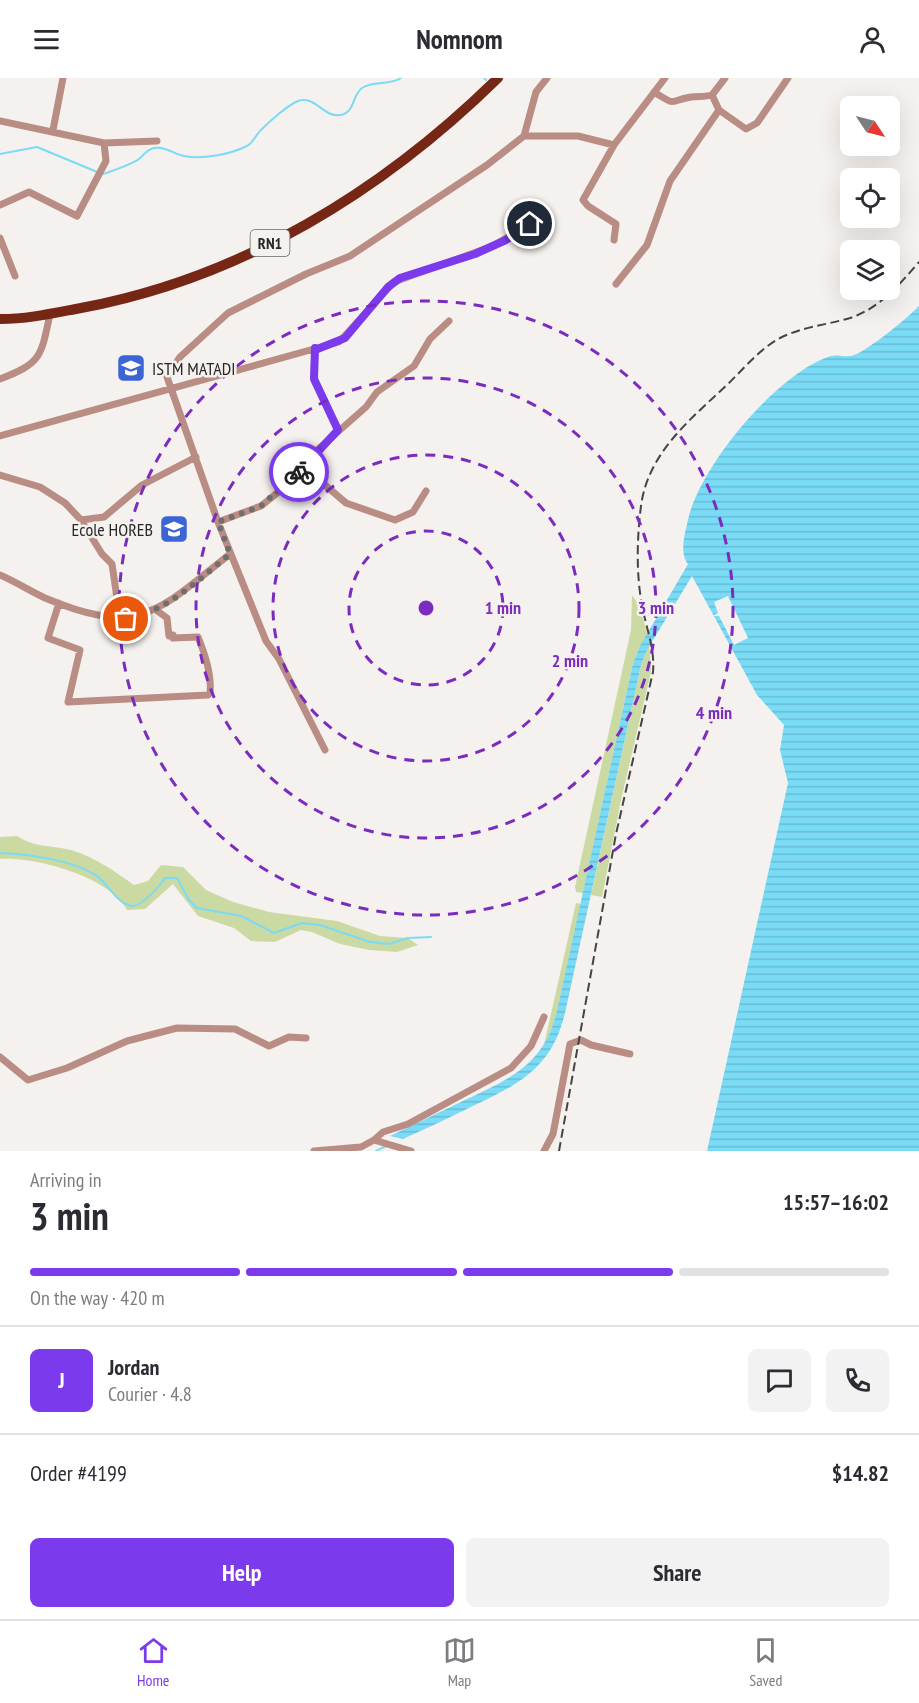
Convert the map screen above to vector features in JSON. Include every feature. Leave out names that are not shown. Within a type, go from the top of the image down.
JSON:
[{"type":"highway","name":"RN1","points":[[0,319],[27,319],[153,293],[292,233],[345,203],[393,170],[465,111],[498,78]]},
{"type":"street","points":[[53,130],[63,78]]},
{"type":"street","points":[[524,136],[536,92],[547,78]]},
{"type":"street","points":[[614,240],[616,224],[584,200],[614,145],[665,78]]},
{"type":"street","points":[[654,92],[674,103],[691,97],[712,95],[725,78]]},
{"type":"street","points":[[712,95],[719,110],[741,128],[751,128],[788,78]]},
{"type":"street","points":[[616,284],[647,245],[670,181],[719,110]]},
{"type":"street","points":[[0,121],[104,142],[157,141]]},
{"type":"street","points":[[325,750],[284,668],[266,641],[218,522],[167,377],[180,357],[228,313],[306,274],[350,256],[469,178],[524,136],[578,136],[614,145]]},
{"type":"street","points":[[0,205],[29,192],[77,216],[106,161],[104,142]]},
{"type":"street","points":[[0,436],[315,348],[315,350],[345,338],[388,287],[400,278],[484,250],[506,240],[530,224]]},
{"type":"street","points":[[0,238],[15,276]]},
{"type":"street","points":[[0,379],[26,369],[35,361],[44,342],[50,314]]},
{"type":"street","points":[[218,522],[261,506],[304,467],[338,430],[384,386],[414,366],[430,339],[449,321]]},
{"type":"street","points":[[315,348],[314,379],[338,430]]},
{"type":"street","points":[[81,520],[104,517],[142,485],[196,457]]},
{"type":"street","points":[[304,467],[346,503],[395,520],[413,512],[426,491]]},
{"type":"street","points":[[0,475],[40,487],[66,503],[81,520],[102,554],[112,564],[117,598],[126,619]]},
{"type":"street","points":[[0,575],[59,603],[96,616],[126,619],[156,610],[172,601],[230,554]]},
{"type":"street","points":[[59,603],[48,638],[80,650],[68,702],[208,695],[211,690],[209,674],[205,653],[198,637],[169,636],[167,618],[156,610]]},
{"type":"street","points":[[314,1151],[361,1147],[383,1132],[408,1124],[511,1068],[531,1046],[544,1017]]},
{"type":"street","points":[[0,1057],[28,1080],[67,1068],[127,1041],[177,1028],[235,1029],[269,1046],[289,1037],[306,1038]]},
{"type":"street","points":[[544,1151],[553,1134],[570,1044],[581,1040],[591,1046],[630,1054]]},
{"type":"street","points":[[374,1140],[411,1151]]},
{"type":"green space","points":[[632,595],[639,605],[649,639],[651,672],[621,800],[602,897],[591,895],[641,665],[647,650],[640,646],[633,663],[583,893],[576,892],[575,887],[631,630]]},
{"type":"green space","points":[[17,836],[30,843],[71,850],[88,856],[134,885],[148,881],[161,865],[183,867],[206,890],[233,902],[269,912],[337,921],[380,936],[408,938],[418,945],[397,952],[369,950],[340,944],[312,932],[301,930],[275,942],[251,941],[234,928],[198,916],[173,884],[145,909],[127,910],[118,898],[105,888],[70,871],[32,861],[0,859],[0,837]]},
{"type":"green space","points":[[576,903],[581,904],[555,1021],[544,1045]]},
{"type":"water","points":[[919,306],[919,1151],[707,1151],[788,783],[780,750],[784,725],[757,695],[692,576],[647,650],[641,665],[565,1013],[552,1047],[532,1071],[507,1089],[403,1139],[390,1136],[511,1076],[523,1068],[544,1045],[557,1011],[633,663],[640,646],[688,564],[683,549],[685,531],[695,498],[708,474],[744,424],[788,381],[810,365],[831,356],[851,356],[860,352],[888,333]]},
{"type":"pier","points":[[728,596],[748,638],[734,645],[719,616],[712,616],[718,613],[714,602]]},
{"type":"waterway","points":[[0,154],[37,147],[102,174],[132,163],[154,148],[162,148],[191,157],[216,156],[247,146],[274,118],[298,101],[309,101],[334,115],[345,114],[362,88],[401,78]]},
{"type":"waterway","points":[[0,853],[48,859],[84,869],[99,877],[116,897],[132,906],[145,900],[165,878],[177,878],[189,900],[197,908],[241,916],[274,933],[302,923],[320,925],[370,942],[389,944],[408,938],[431,937]]},
{"type":"waterway","points":[[376,1151],[386,1146]]},
{"type":"railway","points":[[559,1151],[616,834],[653,672],[653,655],[642,605],[638,568],[641,506],[652,469],[674,437],[687,423],[766,347],[788,334],[861,314],[880,302],[919,262]]},
{"type":"way so far","points":[[126,619],[156,610],[172,601],[230,554],[218,522],[261,506],[299,472]]},
{"type":"place","name":"ISTM MATADI","points":[[131,368]]},
{"type":"place","name":"Ecole HOREB","points":[[174,529]]},
{"type":"route","points":[[299,472],[338,430],[314,379],[315,348],[315,350],[345,338],[388,287],[400,278],[475,254],[506,240],[530,224]]}]
